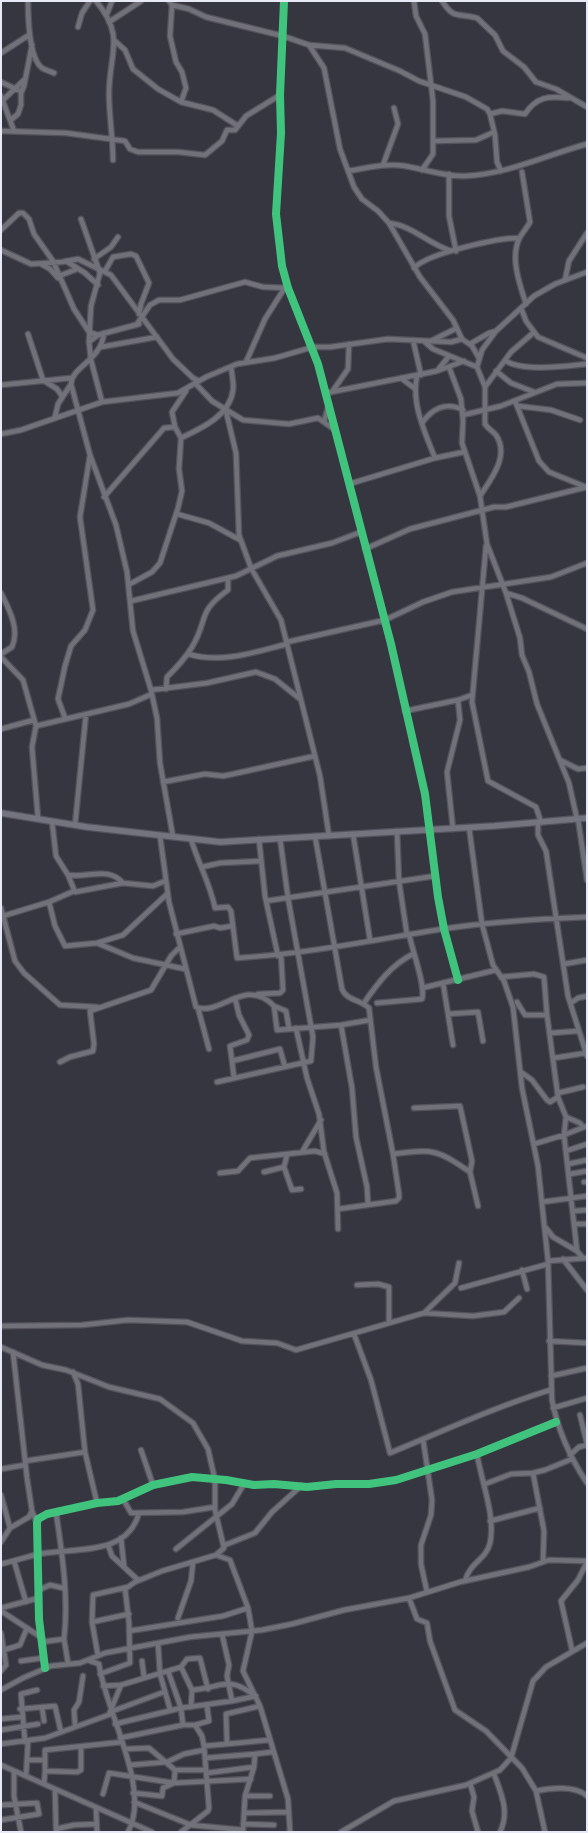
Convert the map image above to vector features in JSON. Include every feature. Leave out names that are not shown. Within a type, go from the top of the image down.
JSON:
[{"type":"main road","points":[[1,813],[75,825],[220,842],[453,829],[587,818]]},
{"type":"street","points":[[28,1],[29,34],[32,44],[42,67],[54,73]]},
{"type":"street","points":[[78,27],[82,13],[90,1]]},
{"type":"street","points":[[96,1],[107,14],[115,41],[109,82],[114,160]]},
{"type":"street","points":[[107,14],[112,1]]},
{"type":"street","points":[[109,22],[141,1]]},
{"type":"street","points":[[284,1],[280,95],[281,133],[276,214],[286,288],[313,347],[384,620],[425,794],[435,876],[444,929],[458,980]]},
{"type":"street","points":[[414,1],[416,16],[425,34],[432,85],[433,154],[422,170]]},
{"type":"street","points":[[442,1],[450,14],[459,17],[477,18],[495,36],[504,50],[524,67],[532,79],[550,89],[556,89],[587,107]]},
{"type":"street","points":[[181,102],[186,88],[182,72],[176,62],[170,36],[170,3],[206,17],[284,36],[309,45],[345,48],[400,70],[418,81],[466,97],[487,109],[490,114],[497,162],[502,171]]},
{"type":"street","points":[[1,53],[29,34]]},
{"type":"street","points":[[115,41],[125,50],[132,69],[158,90],[181,102],[201,109],[213,110],[238,126]]},
{"type":"street","points":[[12,119],[18,114],[21,106],[21,93],[32,44]]},
{"type":"street","points":[[309,45],[324,68],[340,149],[348,171],[362,199],[378,211],[388,223],[414,268],[457,328],[462,339],[470,344],[479,358]]},
{"type":"street","points":[[14,131],[12,119],[2,98],[16,89],[25,79]]},
{"type":"street","points":[[1,82],[21,93]]},
{"type":"street","points":[[1,131],[66,133],[125,141],[130,149],[138,152],[205,154],[222,141],[227,130],[235,130],[246,116],[280,95]]},
{"type":"street","points":[[490,114],[502,111],[525,114],[530,106],[547,96],[570,98]]},
{"type":"street","points":[[383,166],[398,124],[394,108]]},
{"type":"street","points":[[434,141],[476,140],[494,132]]},
{"type":"street","points":[[348,171],[383,166],[404,166],[463,176],[502,171],[587,144]]},
{"type":"street","points":[[522,172],[530,222],[519,238],[516,254],[518,281],[526,304]]},
{"type":"street","points":[[449,174],[449,216],[454,251]]},
{"type":"street","points":[[1,230],[17,214],[23,213],[30,219],[34,234],[53,261],[74,309],[89,332],[98,335]]},
{"type":"street","points":[[81,219],[94,259],[102,270]]},
{"type":"street","points":[[388,223],[405,227],[432,244],[454,251]]},
{"type":"street","points":[[565,280],[569,261],[587,233]]},
{"type":"street","points":[[88,263],[111,247],[118,237]]},
{"type":"street","points":[[414,268],[428,258],[496,241],[519,238]]},
{"type":"street","points":[[1,250],[27,263],[64,262],[85,272],[98,285]]},
{"type":"street","points":[[102,402],[91,360],[89,342],[90,306],[102,270],[113,257],[131,254],[136,256],[149,283],[141,304],[137,324]]},
{"type":"street","points":[[57,270],[64,262],[76,258],[102,270],[117,281],[145,323],[173,359],[225,410],[243,420],[289,424],[313,418],[324,422],[335,430]]},
{"type":"street","points":[[40,264],[50,269],[60,278]]},
{"type":"street","points":[[60,278],[77,269]]},
{"type":"street","points":[[480,496],[496,471],[501,456],[496,436],[485,424],[485,387],[477,367],[479,358],[496,331],[542,290],[587,272]]},
{"type":"street","points":[[140,315],[156,301],[180,300],[243,282],[286,288]]},
{"type":"street","points":[[246,362],[262,326],[286,288]]},
{"type":"street","points":[[521,308],[533,333],[587,358]]},
{"type":"street","points":[[89,342],[98,335],[145,323]]},
{"type":"street","points":[[430,342],[457,328]]},
{"type":"street","points":[[470,344],[489,332],[496,331]]},
{"type":"street","points":[[1,385],[71,378],[91,360],[101,347],[104,333]]},
{"type":"street","points":[[485,387],[511,352],[533,333]]},
{"type":"street","points":[[28,334],[43,380],[62,396]]},
{"type":"street","points":[[101,347],[157,337]]},
{"type":"street","points":[[130,584],[142,580],[156,568],[166,550],[182,491],[179,469],[181,438],[175,427],[172,411],[186,390],[196,381],[246,362],[275,358],[313,347],[322,348],[388,339],[451,342],[462,339]]},
{"type":"street","points":[[413,340],[419,375],[414,388],[422,423],[435,458]]},
{"type":"street","points":[[423,341],[449,356],[477,367]]},
{"type":"street","points":[[332,392],[348,369],[349,344]]},
{"type":"street","points":[[437,371],[449,356]]},
{"type":"street","points":[[326,393],[437,371],[464,361]]},
{"type":"street","points":[[506,361],[516,365],[548,367],[587,364]]},
{"type":"street","points":[[181,438],[211,424],[225,410],[233,393],[231,367]]},
{"type":"street","points":[[450,367],[463,412],[464,452],[468,458],[480,496],[487,544],[503,585],[520,638],[522,655],[529,672],[536,704],[553,745],[562,761],[577,819],[587,880]]},
{"type":"street","points":[[496,371],[511,383],[535,392]]},
{"type":"street","points":[[71,378],[70,384],[77,411],[104,497],[116,525],[130,584],[132,631],[152,692],[163,782],[173,837]]},
{"type":"street","points":[[401,378],[414,388]]},
{"type":"street","points":[[1,380],[9,384]]},
{"type":"street","points":[[422,423],[433,412],[446,406],[463,412],[484,411],[516,403],[535,392],[557,384],[587,383]]},
{"type":"street","points":[[55,417],[62,396],[70,384]]},
{"type":"street","points":[[1,434],[21,430],[102,402],[168,395],[186,390]]},
{"type":"street","points":[[516,403],[551,410],[580,420]]},
{"type":"street","points":[[516,403],[533,448],[549,472],[577,481],[586,487]]},
{"type":"street","points":[[324,422],[329,404]]},
{"type":"street","points":[[225,410],[234,440],[240,540],[251,568],[278,612],[315,756],[329,836]]},
{"type":"street","points":[[104,497],[164,428],[175,427]]},
{"type":"street","points":[[349,484],[435,458],[464,452]]},
{"type":"street","points":[[65,718],[58,699],[65,666],[71,646],[85,630],[93,610],[80,517],[90,455]]},
{"type":"street","points":[[365,549],[417,527],[586,487]]},
{"type":"street","points":[[177,514],[209,523],[240,540]]},
{"type":"street","points":[[131,601],[228,578],[277,556],[332,543],[361,532]]},
{"type":"street","points":[[487,544],[481,587],[478,648],[472,695],[488,781],[536,807],[540,823],[538,835],[545,847],[571,1003],[578,1031],[584,1040],[586,1055],[554,1058]]},
{"type":"street","points":[[188,654],[210,658],[241,656],[384,620],[423,602],[481,587],[551,577],[587,563]]},
{"type":"street","points":[[166,689],[167,677],[180,666],[193,646],[205,612],[216,599],[228,590],[228,578]]},
{"type":"street","points":[[1,593],[8,606],[15,633],[12,647],[1,655],[23,680],[36,726],[32,747],[38,818]]},
{"type":"street","points":[[506,594],[522,598],[587,629]]},
{"type":"street","points":[[36,726],[128,704],[152,692],[256,672],[275,679],[300,699]]},
{"type":"street","points":[[405,711],[458,700],[472,695]]},
{"type":"street","points":[[453,829],[447,772],[460,720],[458,700]]},
{"type":"street","points":[[75,825],[86,714]]},
{"type":"street","points":[[1,728],[34,720]]},
{"type":"street","points":[[163,782],[205,774],[228,775],[315,756]]},
{"type":"street","points":[[562,761],[578,769],[587,768]]},
{"type":"street","points":[[52,821],[56,856],[68,875],[74,891]]},
{"type":"street","points":[[469,827],[482,924],[496,970],[501,977],[513,1007],[525,1108],[534,1144],[548,1262],[550,1390],[553,1408],[556,1422],[571,1457],[587,1483]]},
{"type":"street","points":[[377,1003],[422,999],[420,973],[408,935],[399,881],[397,831]]},
{"type":"street","points":[[353,834],[370,940]]},
{"type":"street","points":[[160,836],[165,881],[176,934],[209,1049]]},
{"type":"street","points":[[315,836],[344,994],[364,1003],[369,1008],[376,1067],[393,1154],[399,1198],[388,1202],[338,1209]]},
{"type":"street","points":[[217,1082],[311,1061],[314,1045],[288,898],[280,838]]},
{"type":"street","points":[[191,839],[210,886],[215,908],[228,907],[232,916],[237,958],[280,955],[334,945],[482,924],[587,917]]},
{"type":"street","points":[[198,1008],[210,1007],[235,998],[256,994],[280,993],[284,990],[280,955],[266,901],[258,839]]},
{"type":"street","points":[[202,867],[220,863],[260,861]]},
{"type":"street","points":[[68,875],[108,873],[116,876],[124,883]]},
{"type":"street","points":[[266,901],[435,876]]},
{"type":"street","points":[[4,916],[49,902],[74,891],[124,883],[153,886],[165,881]]},
{"type":"street","points":[[49,902],[55,926],[64,945],[67,947],[97,943],[123,935],[168,894]]},
{"type":"street","points":[[1,908],[15,961],[24,973],[60,1005],[99,1008]]},
{"type":"street","points":[[176,934],[214,926],[220,928],[232,926]]},
{"type":"street","points":[[97,943],[133,958],[185,970]]},
{"type":"street","points":[[60,1062],[70,1057],[93,1051],[94,1044],[89,1013],[151,990],[166,965],[180,947]]},
{"type":"street","points":[[364,1003],[381,978],[396,964],[413,954]]},
{"type":"street","points":[[564,964],[587,960]]},
{"type":"street","points":[[422,988],[496,970]]},
{"type":"street","points":[[501,977],[534,974],[544,976],[558,1095],[566,1117],[564,1136],[570,1174],[577,1251]]},
{"type":"street","points":[[443,983],[453,1045]]},
{"type":"street","points":[[256,994],[274,1006],[286,1011],[288,1028]]},
{"type":"street","points":[[571,1003],[578,998],[587,996]]},
{"type":"street","points":[[234,1078],[230,1046],[247,1040],[249,1035],[239,1015],[235,998]]},
{"type":"street","points":[[516,1002],[525,1015],[548,1015]]},
{"type":"street","points":[[274,1006],[277,1030],[370,1020]]},
{"type":"street","points":[[448,1014],[478,1012],[483,1041]]},
{"type":"street","points":[[341,1024],[352,1088],[356,1137],[367,1188],[368,1204]]},
{"type":"street","points":[[296,1028],[307,1078],[321,1120],[325,1154],[334,1181],[338,1209],[338,1229]]},
{"type":"street","points":[[551,1033],[578,1031]]},
{"type":"street","points":[[232,1061],[280,1049],[285,1067]]},
{"type":"street","points":[[521,1072],[532,1080],[550,1102],[558,1095],[583,1087]]},
{"type":"street","points":[[414,1108],[460,1106],[472,1161],[470,1172],[478,1206]]},
{"type":"street","points":[[534,1144],[564,1136],[585,1127],[566,1117]]},
{"type":"street","points":[[302,1152],[321,1120]]},
{"type":"street","points":[[566,1151],[587,1144]]},
{"type":"street","points":[[393,1154],[437,1151],[449,1156],[470,1172]]},
{"type":"street","points":[[220,1173],[238,1171],[250,1158],[302,1152],[325,1154]]},
{"type":"street","points":[[287,1155],[284,1167],[292,1190],[301,1189]]},
{"type":"street","points":[[568,1164],[587,1160]]},
{"type":"street","points":[[264,1172],[284,1167]]},
{"type":"street","points":[[570,1174],[587,1172]]},
{"type":"street","points":[[542,1202],[572,1196],[587,1196]]},
{"type":"street","points":[[574,1211],[587,1210]]},
{"type":"street","points":[[574,1224],[587,1224]]},
{"type":"street","points":[[545,1227],[553,1237],[585,1258]]},
{"type":"street","points":[[461,1288],[548,1262],[585,1258]]},
{"type":"street","points":[[563,1260],[587,1290]]},
{"type":"street","points":[[424,1313],[454,1283],[460,1263]]},
{"type":"street","points":[[522,1270],[527,1289]]},
{"type":"street","points":[[356,1285],[378,1284],[389,1287],[389,1323]]},
{"type":"street","points":[[1,1326],[82,1325],[128,1320],[187,1322],[242,1341],[273,1342],[296,1350],[424,1313],[454,1316],[497,1314],[508,1310],[519,1298]]},
{"type":"street","points":[[354,1334],[370,1380],[390,1453],[516,1401],[550,1390]]},
{"type":"street","points":[[549,1341],[587,1343]]},
{"type":"street","points":[[1,1347],[42,1365],[73,1372],[109,1387],[160,1399],[183,1415],[193,1424],[206,1443],[215,1480],[216,1515],[225,1545]]},
{"type":"street","points":[[13,1352],[25,1463],[32,1511],[37,1523],[39,1598],[45,1668]]},
{"type":"street","points":[[550,1376],[587,1368]]},
{"type":"street","points":[[73,1372],[78,1384],[85,1452],[97,1503]]},
{"type":"street","points":[[553,1408],[587,1398]]},
{"type":"street","points":[[484,1484],[511,1474],[533,1473],[571,1457],[579,1446],[587,1444],[580,1415]]},
{"type":"street","points":[[37,1523],[38,1519],[47,1514],[123,1499],[153,1485],[192,1477],[226,1480],[244,1484],[301,1486],[369,1484],[396,1480],[458,1458],[476,1454],[556,1422]]},
{"type":"street","points":[[423,1439],[429,1469],[432,1511],[421,1545],[421,1564],[428,1592]]},
{"type":"street","points":[[141,1450],[153,1485]]},
{"type":"street","points":[[1,1468],[85,1452]]},
{"type":"street","points":[[465,1581],[470,1567],[481,1559],[490,1544],[490,1521],[484,1484],[476,1454]]},
{"type":"street","points":[[533,1473],[544,1531],[543,1561]]},
{"type":"street","points":[[176,1549],[232,1504],[244,1484]]},
{"type":"street","points":[[98,1656],[92,1622],[93,1594],[126,1588],[138,1580],[216,1555],[225,1545],[255,1533],[272,1512],[301,1486]]},
{"type":"street","points":[[1,1496],[4,1517],[10,1528]]},
{"type":"street","points":[[123,1499],[130,1513],[182,1512],[215,1507]]},
{"type":"street","points":[[45,1508],[47,1514]]},
{"type":"street","points":[[490,1521],[540,1508]]},
{"type":"street","points":[[1,1542],[10,1528],[29,1517],[32,1511]]},
{"type":"street","points":[[56,1512],[66,1613],[64,1639],[68,1663]]},
{"type":"street","points":[[1,1564],[39,1554],[108,1545],[121,1538],[135,1526],[138,1513]]},
{"type":"street","points":[[121,1538],[124,1567]]},
{"type":"street","points":[[108,1545],[112,1556],[138,1580]]},
{"type":"street","points":[[216,1555],[230,1560],[248,1608],[252,1631],[243,1667],[260,1706],[272,1752],[288,1799],[290,1832]]},
{"type":"street","points":[[89,1661],[98,1656],[130,1648],[252,1631],[410,1598],[465,1581],[529,1567],[543,1561],[558,1559],[587,1561],[578,1580],[561,1601],[572,1650]]},
{"type":"street","points":[[14,1561],[26,1602]]},
{"type":"street","points":[[178,1618],[191,1581],[193,1562]]},
{"type":"street","points":[[39,1590],[50,1585],[63,1588]]},
{"type":"street","points":[[100,1674],[129,1665],[129,1614],[126,1588]]},
{"type":"street","points":[[1,1609],[39,1598]]},
{"type":"street","points":[[410,1598],[416,1619],[427,1622],[430,1641],[454,1710],[486,1731],[526,1773],[536,1791],[545,1832]]},
{"type":"street","points":[[129,1631],[223,1616],[248,1608]]},
{"type":"street","points":[[1,1609],[42,1640],[64,1639]]},
{"type":"street","points":[[92,1622],[129,1614]]},
{"type":"street","points":[[3,1650],[20,1645],[27,1628]]},
{"type":"street","points":[[1,1633],[6,1665],[1,1671]]},
{"type":"street","points":[[222,1634],[229,1665],[227,1676],[232,1701]]},
{"type":"street","points":[[158,1643],[160,1674],[170,1709]]},
{"type":"street","points":[[341,1832],[394,1801],[470,1784],[494,1774],[511,1758],[534,1681],[546,1667],[572,1650],[587,1643]]},
{"type":"street","points":[[21,1661],[43,1658]]},
{"type":"street","points":[[103,1686],[121,1685],[160,1674],[181,1667],[187,1659],[200,1658],[208,1689]]},
{"type":"street","points":[[142,1661],[144,1677]]},
{"type":"street","points":[[1,1690],[45,1668],[68,1663],[97,1662],[111,1713],[130,1765],[134,1802],[133,1823],[128,1832]]},
{"type":"street","points":[[181,1667],[192,1690],[191,1707]]},
{"type":"street","points":[[168,1671],[181,1708],[182,1725]]},
{"type":"street","points":[[75,1725],[74,1710],[79,1702],[83,1676]]},
{"type":"street","points":[[192,1690],[208,1689],[229,1683],[239,1684],[256,1696]]},
{"type":"street","points":[[111,1713],[121,1685]]},
{"type":"street","points":[[26,1776],[28,1760],[20,1709],[20,1694],[37,1690]]},
{"type":"street","points":[[1,1744],[45,1738],[164,1692]]},
{"type":"street","points":[[115,1724],[170,1709],[207,1706],[256,1696]]},
{"type":"street","points":[[20,1709],[55,1706],[62,1732]]},
{"type":"street","points":[[45,1750],[81,1748],[182,1725],[195,1725],[209,1721],[207,1706]]},
{"type":"street","points":[[227,1744],[226,1714],[260,1706]]},
{"type":"street","points":[[42,1707],[44,1721]]},
{"type":"street","points":[[1,1719],[21,1717]]},
{"type":"street","points":[[1,1730],[38,1724]]},
{"type":"street","points":[[181,1832],[208,1811],[204,1748],[202,1736],[195,1725]]},
{"type":"street","points":[[44,1784],[45,1738]]},
{"type":"street","points":[[130,1765],[167,1762],[204,1748],[269,1740]]},
{"type":"street","points":[[45,1771],[79,1771],[82,1759],[81,1748]]},
{"type":"street","points":[[125,1749],[149,1748],[175,1770],[206,1772],[254,1767]]},
{"type":"street","points":[[205,1758],[272,1752]]},
{"type":"street","points":[[243,1829],[245,1796],[254,1767],[255,1754]]},
{"type":"street","points":[[28,1760],[45,1760]]},
{"type":"street","points":[[1,1766],[152,1832]]},
{"type":"street","points":[[174,1783],[175,1770]]},
{"type":"street","points":[[14,1771],[15,1803],[21,1832]]},
{"type":"street","points":[[103,1794],[108,1773],[174,1783],[251,1779]]},
{"type":"street","points":[[494,1774],[504,1806],[505,1819],[500,1832]]},
{"type":"street","points":[[133,1793],[162,1796],[163,1788],[174,1783]]},
{"type":"street","points":[[470,1784],[474,1796],[472,1811],[478,1832]]},
{"type":"street","points":[[536,1791],[559,1788],[583,1793],[587,1796]]},
{"type":"street","points":[[56,1790],[56,1830],[96,1824]]},
{"type":"street","points":[[245,1796],[270,1796]]},
{"type":"street","points":[[134,1802],[204,1829],[243,1829],[274,1825]]},
{"type":"street","points":[[1,1805],[15,1803],[37,1803],[38,1805],[38,1815],[1,1820]]},
{"type":"street","points":[[96,1808],[97,1832]]},
{"type":"street","points":[[244,1813],[289,1812]]},
{"type":"street","points":[[78,1832],[80,1825]]},
{"type":"cycle path","points":[[284,1],[280,95],[281,133],[276,214],[282,266],[288,288],[318,364],[391,644],[425,794],[438,897],[444,929],[458,980]]},
{"type":"cycle path","points":[[45,1668],[39,1619],[37,1523],[38,1519],[47,1514],[97,1503],[118,1501],[153,1485],[192,1477],[254,1485],[274,1484],[307,1487],[336,1484],[369,1484],[396,1480],[477,1454],[556,1422]]}]
